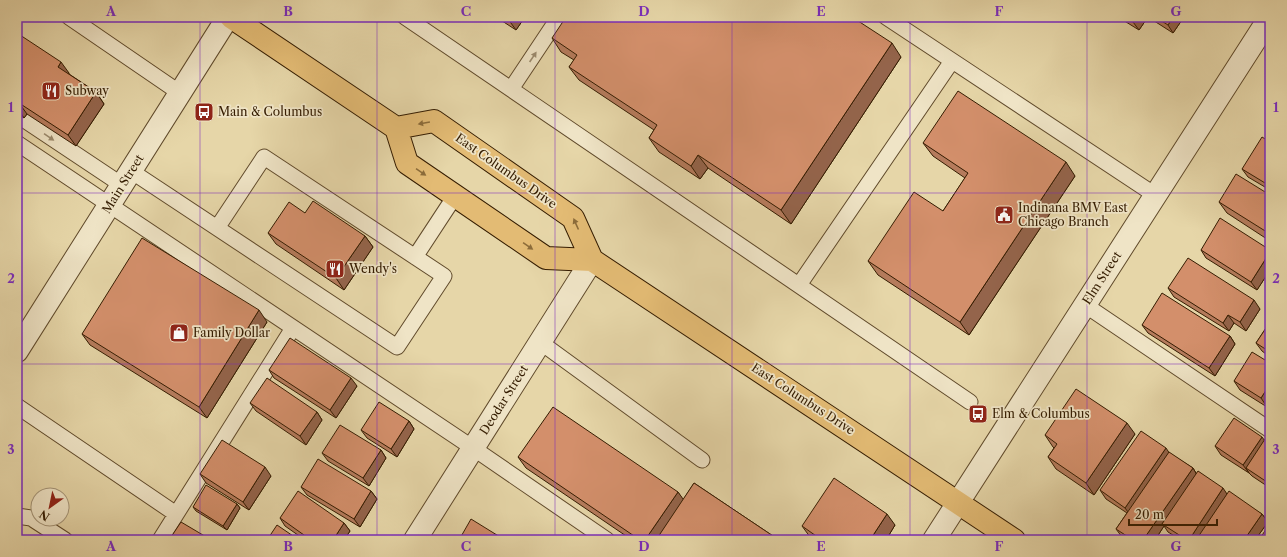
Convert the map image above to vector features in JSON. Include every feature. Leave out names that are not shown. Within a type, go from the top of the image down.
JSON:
[{"type":"main road","points":[[230,17],[396,128],[407,163],[546,258],[592,260]]},
{"type":"main road","name":"East Columbus Drive","points":[[396,128],[434,121],[573,218],[592,260],[1014,540]]},
{"type":"street","name":"Main Street","points":[[17,351],[180,93],[230,17]]},
{"type":"street","name":"Elm Street","points":[[934,540],[1270,17]]},
{"type":"street","name":"Deodar Street","points":[[415,540],[592,260]]},
{"type":"lane","points":[[69,17],[180,93]]},
{"type":"lane","points":[[405,17],[970,402]]},
{"type":"lane","points":[[511,89],[559,17]]},
{"type":"lane","points":[[886,17],[1155,195]]},
{"type":"lane","points":[[799,285],[952,61]]},
{"type":"lane","points":[[17,115],[126,178],[217,228],[397,347],[444,276],[264,157],[217,228]]},
{"type":"lane","points":[[17,143],[473,448],[607,540]]},
{"type":"lane","points":[[415,257],[455,196]]},
{"type":"lane","points":[[1085,305],[1269,428]]},
{"type":"lane","points":[[160,540],[293,328]]},
{"type":"lane","points":[[540,342],[702,460]]},
{"type":"lane","points":[[17,406],[176,514]]},
{"type":"lane","points":[[17,516],[31,518],[65,540]]},
{"type":"building","points":[[566,17],[852,17],[892,43],[781,210],[698,155],[691,166],[649,138],[657,125],[569,67],[577,55],[552,38]]},
{"type":"building","points":[[1125,17],[1137,17],[1133,22]]},
{"type":"building","points":[[1155,17],[1173,17],[1168,25]]},
{"type":"building","name":"Subway","points":[[17,33],[61,62],[58,67],[96,92],[68,135],[19,103],[17,105]]},
{"type":"building","name":"Indinana BMV East Chicago Branch","points":[[958,91],[1066,162],[960,322],[868,261],[914,192],[943,211],[968,173],[923,143]]},
{"type":"building","points":[[1262,137],[1270,142],[1270,186],[1242,169]]},
{"type":"building","points":[[1236,174],[1270,195],[1270,234],[1219,202]]},
{"type":"building","name":"Wendy's","points":[[313,201],[365,236],[336,278],[268,233],[289,202],[305,213]]},
{"type":"building","points":[[1220,218],[1270,250],[1251,282],[1201,250]]},
{"type":"building","name":"Family Dollar","points":[[142,238],[259,310],[199,407],[82,334]]},
{"type":"building","points":[[1188,258],[1254,300],[1240,322],[1228,315],[1223,323],[1168,288]]},
{"type":"building","points":[[1162,293],[1230,336],[1209,368],[1142,325]]},
{"type":"building","points":[[1270,322],[1270,352],[1256,343]]},
{"type":"building","points":[[290,338],[351,378],[330,410],[269,370]]},
{"type":"building","points":[[1252,352],[1270,363],[1270,384],[1261,398],[1234,381]]},
{"type":"building","points":[[267,378],[317,412],[300,436],[250,403]]},
{"type":"building","points":[[1076,389],[1127,423],[1086,483],[1048,457],[1057,444],[1045,435]]},
{"type":"building","points":[[379,402],[409,421],[391,449],[361,430]]},
{"type":"building","points":[[553,407],[678,492],[645,540],[640,540],[518,457]]},
{"type":"building","points":[[1234,418],[1262,437],[1243,465],[1215,446]]},
{"type":"building","points":[[340,425],[381,450],[363,478],[322,453]]},
{"type":"building","points":[[1141,431],[1166,448],[1125,508],[1100,490]]},
{"type":"building","points":[[1265,439],[1270,443],[1270,484],[1246,468]]},
{"type":"building","points":[[222,440],[265,467],[243,502],[200,474]]},
{"type":"building","points":[[1169,452],[1193,468],[1143,540],[1133,540],[1116,529]]},
{"type":"building","points":[[318,459],[371,491],[354,519],[301,487]]},
{"type":"building","points":[[1198,471],[1223,488],[1189,540],[1187,540],[1162,524]]},
{"type":"building","points":[[834,478],[887,514],[870,540],[818,540],[819,538],[802,526]]},
{"type":"building","points":[[694,483],[779,540],[656,540]]},
{"type":"building","points":[[206,485],[237,504],[223,526],[193,507]]},
{"type":"building","points":[[298,491],[344,523],[333,540],[311,540],[280,518]]},
{"type":"building","points":[[1229,491],[1262,514],[1244,540],[1196,540]]},
{"type":"building","points":[[471,519],[505,540],[459,540]]},
{"type":"building","points":[[181,522],[208,538],[207,540],[169,540]]},
{"type":"building","points":[[1270,523],[1270,540],[1259,540]]},
{"type":"building","points":[[277,525],[299,540],[267,540]]},
{"type":"place","name":"Subway","points":[[51,91]]},
{"type":"place","name":"Main & Columbus","points":[[204,112]]},
{"type":"place","name":"Indinana BMV East Chicago Branch","points":[[1004,215]]},
{"type":"place","name":"Wendy's","points":[[335,269]]},
{"type":"place","name":"Family Dollar","points":[[179,333]]},
{"type":"place","name":"Elm & Columbus","points":[[978,414]]}]
